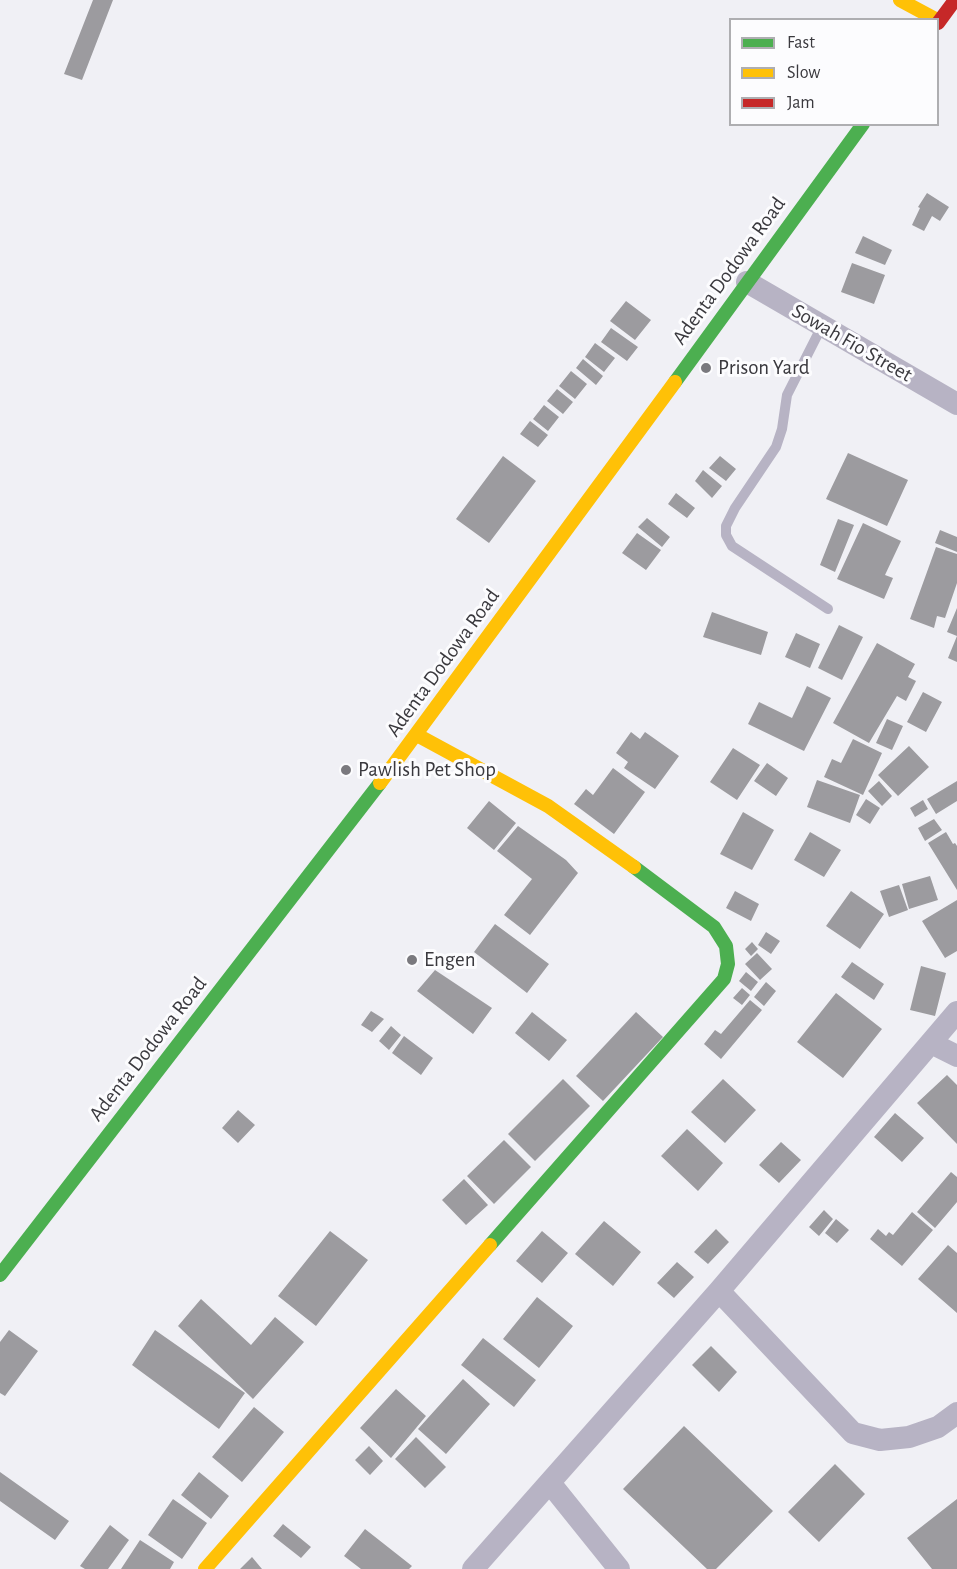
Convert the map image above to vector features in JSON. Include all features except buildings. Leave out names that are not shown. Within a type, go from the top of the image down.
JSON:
[{"type":"main road","points":[[900,0],[931,18]]},
{"type":"main road","points":[[939,21],[955,0]]},
{"type":"main road","name":"Adenta Dodowa Road","points":[[0,1275],[417,735],[862,126]]},
{"type":"main road","points":[[205,1569],[724,979],[728,964],[726,946],[714,927],[594,837],[548,806],[417,735]]},
{"type":"street","name":"Sowah Fio Street","points":[[747,282],[957,404]]},
{"type":"street","points":[[473,1569],[719,1291],[957,1012]]},
{"type":"street","points":[[931,1043],[957,1056]]},
{"type":"street","points":[[719,1291],[853,1433],[879,1440],[909,1437],[938,1427],[957,1413]]},
{"type":"street","points":[[550,1483],[619,1569]]},
{"type":"lane","points":[[822,326],[787,395],[782,429],[776,447],[735,508],[726,526],[726,535],[732,546],[828,609]]},
{"type":"traffic: fast","points":[[675,382],[862,126]]},
{"type":"traffic: fast","points":[[0,1275],[380,783]]},
{"type":"traffic: fast","points":[[490,1245],[724,979],[728,964],[726,946],[714,927],[634,867]]},
{"type":"traffic: slow","points":[[900,0],[933,18]]},
{"type":"traffic: slow","points":[[380,783],[675,382]]},
{"type":"traffic: slow","points":[[417,735],[548,806],[634,867]]},
{"type":"traffic: slow","points":[[205,1569],[490,1245]]},
{"type":"traffic: jam","points":[[939,22],[955,0]]},
{"type":"place","name":"Prison Yard","points":[[706,368]]},
{"type":"place","name":"Pawlish Pet Shop","points":[[346,770]]},
{"type":"place","name":"Engen","points":[[412,960]]}]
